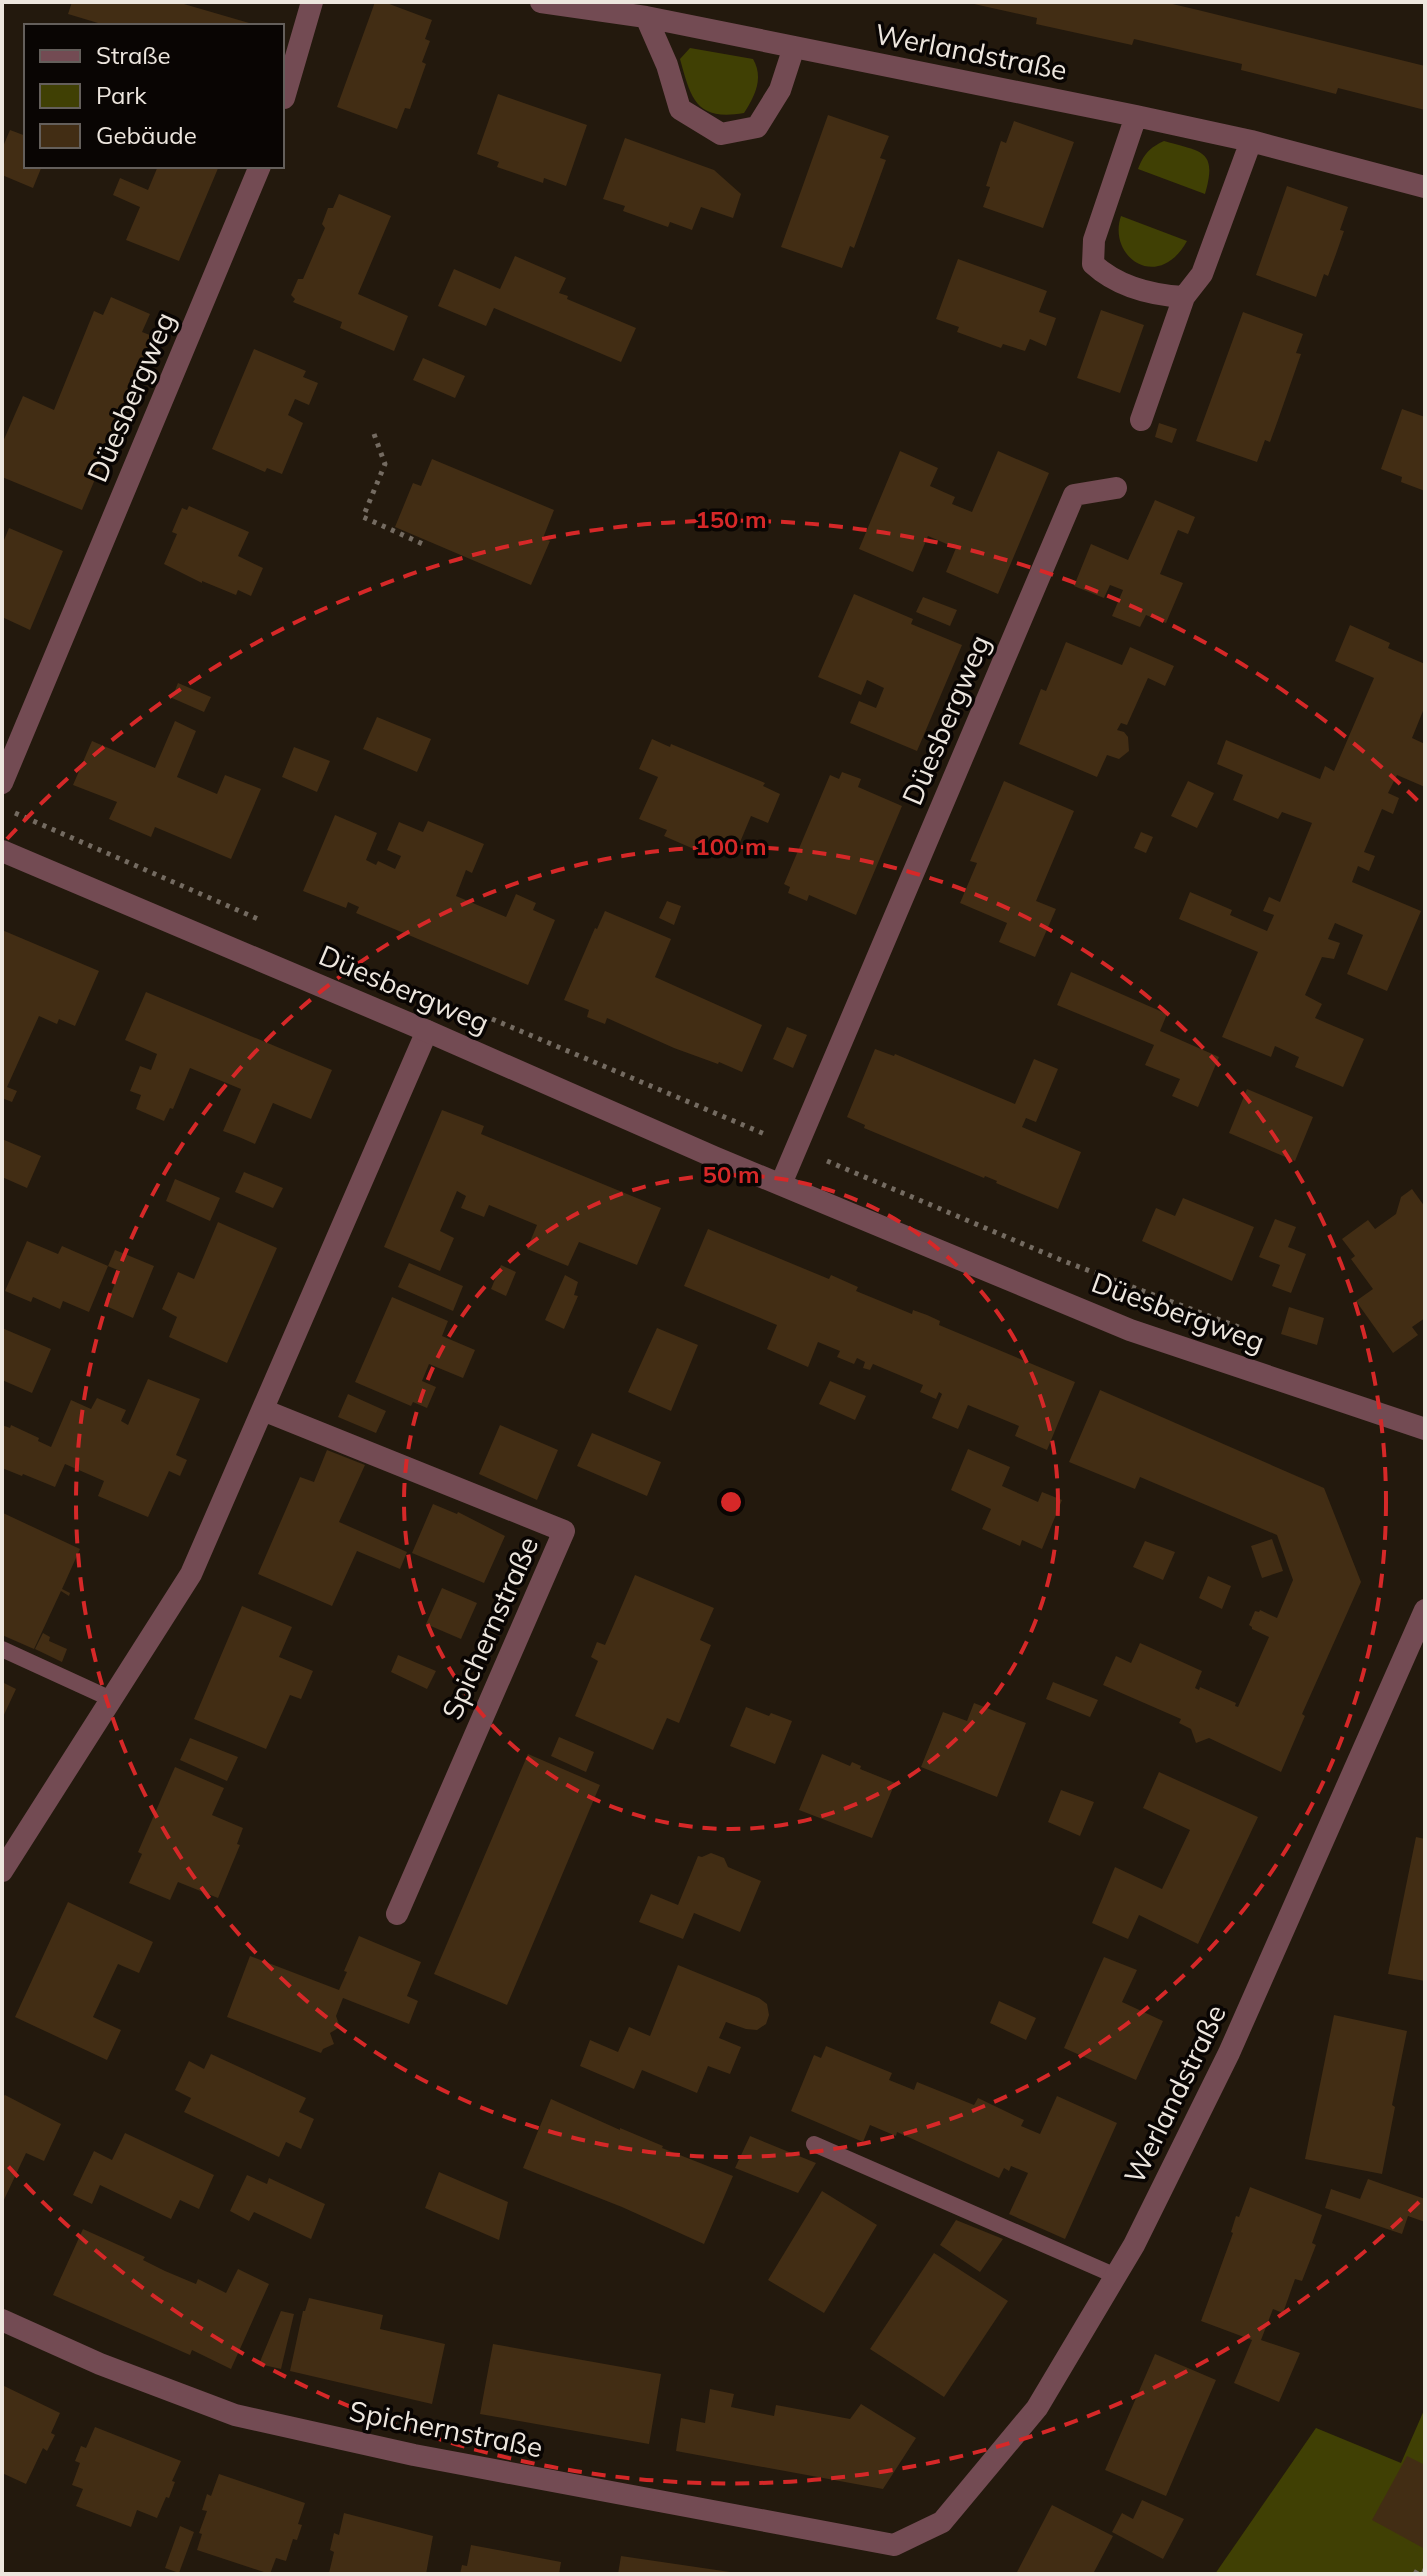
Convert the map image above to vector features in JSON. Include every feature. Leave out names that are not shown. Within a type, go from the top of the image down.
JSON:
[{"type":"street","points":[[284,98],[312,2]]},
{"type":"street","name":"Werlandstraße","points":[[541,2],[646,17],[1136,116],[1251,141],[1425,187]]},
{"type":"street","points":[[646,17],[667,65],[680,109],[721,134],[757,127],[780,90],[794,47]]},
{"type":"street","points":[[1136,116],[1094,240],[1093,264],[1110,279],[1158,296],[1184,297]]},
{"type":"street","points":[[1141,420],[1184,297],[1202,274],[1251,141]]},
{"type":"street","name":"Düesbergweg","points":[[2,783],[259,168]]},
{"type":"street","name":"Düesbergweg","points":[[781,1184],[1074,495],[1116,488]]},
{"type":"street","name":"Düesbergweg","points":[[2,851],[1130,1330],[1425,1429]]},
{"type":"street","points":[[2,1871],[191,1574],[427,1031]]},
{"type":"street","name":"Spichernstraße","points":[[263,1410],[564,1531],[397,1914]]},
{"type":"street","name":"Werlandstraße","points":[[894,2545],[942,2522],[1037,2408],[1134,2245],[1229,2053],[1425,1610]]},
{"type":"street","name":"Spichernstraße","points":[[2,2320],[100,2364],[235,2415],[414,2455],[894,2545]]},
{"type":"lane","points":[[2,1649],[111,1699]]},
{"type":"lane","points":[[814,2144],[1116,2276]]},
{"type":"path","points":[[374,434],[385,464],[363,517],[425,545]]},
{"type":"path","points":[[2,807],[260,920]]},
{"type":"path","points":[[492,1019],[1061,1260],[1250,1332]]},
{"type":"path","points":[[1415,2574],[1418,2569],[1425,2572]]},
{"type":"green space","points":[[690,48],[753,59],[758,80],[744,113],[715,114],[698,104],[692,96],[680,59]]},
{"type":"green space","points":[[1164,141],[1197,151],[1207,160],[1209,168],[1205,194],[1138,169],[1148,152]]},
{"type":"green space","points":[[1121,216],[1187,241],[1175,257],[1162,265],[1150,267],[1138,263],[1128,256],[1121,245]]},
{"type":"green space","points":[[1425,2408],[1425,2574],[1215,2574],[1316,2428],[1401,2463]]},
{"type":"building","points":[[72,2],[177,2],[253,24],[101,24],[68,14]]},
{"type":"building","points":[[375,2],[384,2],[432,20],[425,39],[430,41],[422,62],[426,64],[410,109],[405,108],[397,129],[337,107]]},
{"type":"building","points":[[965,2],[1164,2],[1425,66],[1425,110],[1338,88],[1336,94],[1241,70],[1242,64],[1134,39],[1132,45],[1036,24],[1037,18]]},
{"type":"building","points":[[498,94],[587,125],[566,186],[544,178],[543,183],[497,167],[499,162],[477,154]]},
{"type":"building","points":[[828,115],[889,136],[880,158],[886,160],[854,248],[850,246],[842,268],[781,247]]},
{"type":"building","points":[[1014,121],[1074,142],[1043,228],[983,207],[990,187],[986,186],[1001,141],[1006,143]]},
{"type":"building","points":[[10,130],[24,135],[24,168],[41,168],[33,188],[2,175],[2,149]]},
{"type":"building","points":[[625,138],[714,170],[741,194],[733,218],[701,207],[692,230],[670,222],[668,227],[623,211],[625,206],[603,199]]},
{"type":"building","points":[[157,168],[218,168],[179,261],[126,240],[140,207],[113,195],[120,178],[148,190]]},
{"type":"building","points":[[1287,186],[1348,207],[1336,254],[1328,276],[1324,274],[1316,297],[1256,275]]},
{"type":"building","points":[[339,194],[391,216],[358,294],[408,316],[394,351],[340,328],[342,322],[293,302],[295,299],[291,295],[298,279],[303,279],[325,228],[322,224],[328,208],[333,208]]},
{"type":"building","points":[[515,256],[566,278],[559,293],[568,296],[567,299],[636,328],[621,362],[494,308],[486,326],[438,306],[454,269],[500,289]]},
{"type":"building","points":[[958,259],[1047,291],[1039,312],[1056,318],[1046,346],[1030,339],[1025,351],[1003,344],[1001,348],[957,332],[959,327],[936,319]]},
{"type":"building","points":[[111,297],[150,314],[142,332],[155,337],[82,510],[2,477],[2,444],[23,396],[54,410],[94,311],[103,315]]},
{"type":"building","points":[[1101,310],[1144,325],[1120,393],[1077,378]]},
{"type":"building","points":[[1243,312],[1303,334],[1296,353],[1301,354],[1278,420],[1270,442],[1265,440],[1257,462],[1196,441]]},
{"type":"building","points":[[254,349],[306,371],[303,377],[318,383],[309,405],[295,399],[288,415],[303,423],[282,474],[267,468],[265,472],[212,449]]},
{"type":"building","points":[[423,358],[465,376],[455,398],[413,380]]},
{"type":"building","points":[[1402,409],[1425,417],[1425,491],[1401,482],[1402,477],[1381,469]]},
{"type":"building","points":[[1159,423],[1177,429],[1172,443],[1155,437]]},
{"type":"building","points":[[900,451],[938,468],[930,486],[955,497],[952,504],[972,512],[998,451],[1049,473],[998,594],[946,572],[956,548],[928,536],[913,572],[859,549]]},
{"type":"building","points":[[432,459],[554,510],[543,538],[550,541],[531,585],[395,527],[413,483],[421,486]]},
{"type":"building","points":[[1155,500],[1195,517],[1188,534],[1178,530],[1160,574],[1183,583],[1166,623],[1146,615],[1140,627],[1112,616],[1123,590],[1110,585],[1104,598],[1074,586],[1091,544],[1128,560]]},
{"type":"building","points":[[189,506],[249,532],[238,556],[263,568],[251,596],[238,590],[236,595],[202,583],[164,564],[177,534],[172,532],[182,508],[187,510]]},
{"type":"building","points":[[9,528],[63,551],[30,630],[2,617],[2,545]]},
{"type":"building","points":[[854,594],[913,619],[911,624],[962,645],[917,751],[850,723],[859,701],[876,708],[884,688],[867,680],[861,695],[818,677]]},
{"type":"building","points":[[923,597],[957,610],[950,626],[916,612]]},
{"type":"building","points":[[1350,625],[1390,643],[1388,648],[1425,664],[1425,706],[1412,738],[1425,744],[1425,787],[1397,775],[1388,793],[1399,798],[1393,814],[1382,809],[1364,852],[1375,856],[1369,871],[1358,866],[1352,882],[1421,911],[1387,991],[1347,974],[1363,935],[1335,923],[1328,939],[1340,943],[1334,959],[1322,957],[1305,995],[1322,1004],[1315,1018],[1364,1039],[1343,1087],[1295,1067],[1299,1057],[1275,1046],[1271,1057],[1222,1037],[1258,952],[1179,919],[1190,892],[1232,910],[1230,915],[1267,931],[1274,915],[1263,911],[1269,897],[1280,902],[1312,823],[1282,812],[1278,819],[1233,800],[1243,775],[1217,764],[1226,740],[1320,779],[1325,766],[1334,771],[1374,678],[1335,661]]},
{"type":"building","points":[[1066,642],[1122,665],[1130,647],[1174,666],[1165,686],[1148,678],[1127,725],[1121,723],[1117,730],[1128,737],[1129,751],[1119,759],[1107,755],[1097,777],[1019,744],[1041,689],[1046,691]]},
{"type":"building","points":[[178,683],[211,697],[204,712],[172,698]]},
{"type":"building","points":[[377,717],[431,739],[417,772],[363,749]]},
{"type":"building","points":[[175,721],[196,731],[177,777],[217,794],[225,775],[261,789],[231,859],[155,827],[151,837],[109,819],[117,802],[73,785],[92,741],[155,768]]},
{"type":"building","points":[[652,739],[765,783],[763,786],[780,794],[768,823],[751,816],[733,859],[706,847],[703,853],[664,836],[667,830],[639,819],[658,777],[639,769]]},
{"type":"building","points":[[294,747],[330,761],[317,792],[282,777]]},
{"type":"building","points":[[842,772],[861,779],[858,787],[902,806],[856,915],[809,895],[807,901],[788,893],[790,887],[784,884],[830,775],[839,779]]},
{"type":"building","points":[[1004,781],[1074,811],[1036,901],[1056,909],[1035,957],[999,942],[1007,923],[960,903],[977,863],[970,861]]},
{"type":"building","points":[[1188,781],[1214,793],[1197,828],[1171,816]]},
{"type":"building","points":[[335,815],[377,833],[366,860],[376,865],[378,861],[395,869],[401,856],[387,850],[399,822],[423,832],[428,821],[484,844],[472,873],[466,870],[456,896],[506,917],[516,894],[536,903],[533,910],[555,920],[528,985],[356,913],[359,907],[348,902],[346,908],[303,891]]},
{"type":"building","points":[[1141,832],[1153,837],[1146,853],[1134,848]]},
{"type":"building","points":[[667,901],[681,906],[674,925],[659,918]]},
{"type":"building","points":[[605,911],[671,939],[655,977],[762,1025],[742,1072],[674,1048],[607,1018],[605,1024],[587,1017],[589,1010],[564,1000]]},
{"type":"building","points":[[2,930],[99,971],[75,1026],[59,1019],[57,1024],[39,1016],[7,1087],[17,1091],[12,1102],[2,1098]]},
{"type":"building","points":[[1071,972],[1167,1014],[1160,1031],[1219,1057],[1198,1107],[1172,1096],[1180,1079],[1145,1065],[1154,1045],[1057,1005]]},
{"type":"building","points":[[146,992],[332,1070],[311,1119],[273,1103],[255,1144],[223,1131],[241,1089],[190,1068],[173,1109],[170,1108],[164,1121],[136,1109],[141,1095],[130,1091],[140,1066],[151,1070],[157,1054],[125,1040]]},
{"type":"building","points":[[787,1027],[807,1035],[793,1068],[773,1059]]},
{"type":"building","points":[[875,1049],[895,1054],[1015,1104],[1034,1059],[1058,1069],[1036,1122],[1026,1118],[1022,1127],[1081,1152],[1058,1209],[864,1128],[865,1125],[847,1117]]},
{"type":"building","points":[[1247,1089],[1313,1117],[1295,1161],[1229,1133]]},
{"type":"building","points":[[442,1110],[484,1126],[481,1134],[661,1208],[637,1265],[579,1242],[568,1266],[527,1249],[537,1225],[489,1205],[484,1217],[461,1208],[466,1196],[457,1191],[440,1231],[454,1238],[440,1271],[384,1247]]},
{"type":"building","points":[[2,1139],[41,1156],[27,1188],[2,1177]]},
{"type":"building","points":[[244,1172],[283,1188],[273,1208],[235,1192]]},
{"type":"building","points":[[175,1179],[220,1198],[210,1221],[166,1201]]},
{"type":"building","points":[[1412,1189],[1425,1207],[1425,1318],[1412,1327],[1418,1335],[1393,1353],[1356,1301],[1373,1289],[1351,1259],[1355,1256],[1342,1239],[1368,1220],[1375,1229],[1396,1214],[1401,1197]]},
{"type":"building","points":[[1183,1198],[1254,1227],[1232,1281],[1142,1241],[1156,1208],[1175,1216]]},
{"type":"building","points":[[1275,1219],[1296,1227],[1288,1247],[1306,1254],[1291,1293],[1272,1286],[1280,1265],[1259,1257]]},
{"type":"building","points":[[218,1222],[277,1248],[227,1363],[169,1337],[177,1317],[162,1309],[178,1272],[194,1279]]},
{"type":"building","points":[[708,1229],[829,1279],[831,1275],[858,1287],[856,1291],[912,1314],[913,1310],[927,1315],[940,1321],[939,1325],[1075,1382],[1047,1450],[1015,1436],[1019,1426],[968,1405],[958,1429],[932,1418],[942,1394],[939,1392],[936,1399],[920,1392],[923,1385],[873,1364],[870,1370],[863,1368],[865,1362],[857,1358],[854,1364],[837,1357],[840,1351],[818,1342],[808,1367],[767,1349],[777,1325],[684,1286]]},
{"type":"building","points":[[27,1241],[58,1254],[62,1246],[108,1266],[89,1312],[63,1301],[60,1309],[33,1297],[31,1302],[5,1291]]},
{"type":"building","points":[[115,1250],[154,1266],[133,1318],[106,1306],[120,1271],[108,1266]]},
{"type":"building","points":[[409,1263],[463,1286],[453,1311],[398,1287]]},
{"type":"building","points":[[501,1265],[516,1272],[506,1296],[491,1289]]},
{"type":"building","points":[[565,1275],[578,1282],[574,1295],[578,1296],[564,1329],[545,1320]]},
{"type":"building","points":[[392,1297],[448,1321],[442,1336],[475,1350],[463,1378],[429,1364],[422,1381],[436,1387],[427,1408],[413,1402],[411,1406],[355,1382]]},
{"type":"building","points":[[1289,1307],[1324,1318],[1317,1345],[1281,1334]]},
{"type":"building","points":[[2,1328],[51,1349],[32,1393],[2,1380]]},
{"type":"building","points":[[657,1328],[698,1345],[671,1411],[628,1392]]},
{"type":"building","points":[[148,1379],[200,1399],[176,1455],[187,1460],[180,1476],[169,1471],[148,1517],[98,1496],[104,1481],[65,1464],[55,1487],[2,1468],[2,1425],[10,1428],[11,1425],[51,1447],[71,1400],[91,1409],[97,1398],[126,1410],[121,1421],[128,1425]]},
{"type":"building","points":[[830,1381],[866,1396],[855,1420],[819,1404]]},
{"type":"building","points":[[1100,1390],[1324,1488],[1361,1582],[1302,1714],[1305,1716],[1281,1772],[1209,1738],[1196,1743],[1191,1729],[1179,1723],[1181,1719],[1103,1685],[1116,1656],[1131,1663],[1140,1643],[1202,1671],[1195,1688],[1199,1690],[1200,1687],[1236,1703],[1238,1707],[1269,1637],[1249,1625],[1255,1611],[1260,1610],[1277,1618],[1293,1580],[1277,1535],[1140,1477],[1135,1489],[1069,1462]]},
{"type":"building","points":[[348,1394],[386,1411],[376,1433],[338,1417]]},
{"type":"building","points":[[500,1425],[558,1450],[537,1500],[479,1474]]},
{"type":"building","points":[[592,1433],[661,1462],[647,1496],[577,1466]]},
{"type":"building","points":[[968,1449],[1010,1467],[1002,1486],[1038,1502],[1042,1492],[1062,1500],[1042,1549],[1022,1540],[1020,1546],[982,1529],[991,1509],[951,1490]]},
{"type":"building","points":[[327,1450],[365,1465],[339,1522],[407,1552],[400,1569],[357,1551],[332,1606],[258,1574],[300,1477],[314,1482]]},
{"type":"building","points":[[433,1504],[458,1512],[505,1536],[484,1583],[412,1553]]},
{"type":"building","points":[[3,1513],[80,1549],[62,1589],[70,1593],[69,1596],[61,1591],[34,1649],[2,1635]]},
{"type":"building","points":[[1272,1539],[1283,1571],[1262,1578],[1251,1546]]},
{"type":"building","points":[[1145,1541],[1175,1552],[1163,1580],[1133,1567]]},
{"type":"building","points":[[635,1575],[714,1608],[700,1640],[711,1645],[679,1723],[667,1718],[653,1750],[575,1716],[598,1661],[591,1657],[597,1642],[605,1645]]},
{"type":"building","points":[[1208,1576],[1231,1586],[1222,1609],[1199,1598]]},
{"type":"building","points":[[442,1588],[477,1603],[461,1639],[426,1624]]},
{"type":"building","points":[[242,1606],[292,1627],[279,1657],[313,1671],[301,1699],[290,1695],[266,1749],[194,1719]]},
{"type":"building","points":[[43,1633],[50,1637],[49,1641],[67,1649],[62,1662],[35,1649]]},
{"type":"building","points":[[398,1655],[436,1671],[427,1689],[391,1672]]},
{"type":"building","points":[[2,1682],[16,1689],[2,1719]]},
{"type":"building","points":[[1053,1682],[1098,1700],[1090,1717],[1046,1699]]},
{"type":"building","points":[[974,1703],[1026,1723],[997,1797],[921,1767],[943,1712],[967,1721]]},
{"type":"building","points":[[746,1707],[792,1721],[775,1764],[730,1746]]},
{"type":"building","points":[[559,1737],[594,1752],[586,1772],[551,1756]]},
{"type":"building","points":[[190,1738],[238,1757],[227,1781],[180,1760]]},
{"type":"building","points":[[528,1754],[600,1785],[507,2005],[434,1974]]},
{"type":"building","points":[[822,1754],[850,1766],[852,1762],[861,1766],[860,1769],[895,1783],[872,1838],[799,1810]]},
{"type":"building","points":[[175,1767],[224,1788],[212,1815],[243,1828],[237,1844],[240,1845],[218,1898],[178,1882],[170,1900],[129,1883],[142,1854],[138,1852]]},
{"type":"building","points":[[1159,1772],[1258,1817],[1198,1944],[1139,1915],[1128,1939],[1092,1923],[1115,1867],[1162,1889],[1190,1830],[1143,1808]]},
{"type":"building","points":[[1061,1790],[1094,1802],[1080,1836],[1048,1822]]},
{"type":"building","points":[[1416,1837],[1425,1839],[1425,1981],[1388,1974]]},
{"type":"building","points":[[711,1853],[724,1858],[728,1867],[761,1881],[740,1932],[694,1913],[683,1939],[639,1922],[651,1894],[678,1905],[698,1856]]},
{"type":"building","points":[[68,1902],[153,1942],[139,1973],[118,1964],[93,2017],[121,2030],[107,2060],[15,2017]]},
{"type":"building","points":[[359,1936],[421,1962],[407,1996],[418,2001],[409,2024],[343,1998],[336,2016],[340,2027],[330,2033],[334,2044],[321,2053],[227,2017],[250,1956],[339,1990]]},
{"type":"building","points":[[1104,1957],[1137,1970],[1122,2002],[1163,2021],[1136,2080],[1064,2048]]},
{"type":"building","points":[[678,1965],[767,2004],[769,2015],[766,2024],[757,2030],[726,2022],[719,2038],[741,2047],[730,2074],[708,2066],[697,2093],[642,2070],[634,2089],[580,2066],[590,2040],[618,2052],[629,2027],[650,2036]]},
{"type":"building","points":[[999,2001],[1036,2018],[1026,2040],[990,2023]]},
{"type":"building","points":[[1334,2015],[1407,2031],[1382,2174],[1305,2159]]},
{"type":"building","points":[[826,2046],[892,2073],[889,2080],[914,2090],[917,2082],[974,2105],[978,2098],[1024,2120],[1021,2126],[1040,2134],[1057,2096],[1117,2123],[1065,2239],[1009,2214],[1028,2173],[1011,2166],[1009,2171],[1004,2168],[999,2178],[897,2132],[896,2136],[870,2125],[863,2142],[791,2111],[814,2055],[821,2058]]},
{"type":"building","points":[[211,2054],[306,2098],[299,2112],[314,2119],[301,2149],[286,2142],[279,2157],[184,2112],[191,2098],[175,2090],[189,2061],[204,2069]]},
{"type":"building","points":[[5,2095],[61,2124],[44,2161],[26,2153],[2,2204],[2,2097]]},
{"type":"building","points":[[551,2099],[733,2176],[704,2244],[523,2168]]},
{"type":"building","points":[[125,2133],[214,2175],[199,2209],[180,2200],[171,2219],[100,2185],[92,2204],[73,2195],[94,2151],[112,2160]]},
{"type":"building","points":[[750,2136],[816,2163],[798,2193],[735,2168]]},
{"type":"building","points":[[439,2172],[508,2202],[499,2240],[425,2208]]},
{"type":"building","points":[[247,2175],[267,2184],[269,2178],[325,2204],[311,2239],[254,2212],[249,2221],[230,2211]]},
{"type":"building","points":[[1368,2179],[1425,2199],[1425,2222],[1408,2216],[1402,2234],[1325,2208],[1331,2189],[1360,2199]]},
{"type":"building","points":[[1250,2187],[1322,2215],[1312,2243],[1316,2245],[1302,2281],[1295,2279],[1283,2313],[1273,2309],[1261,2340],[1300,2353],[1279,2402],[1234,2383],[1252,2340],[1201,2321],[1233,2233],[1236,2216],[1239,2217]]},
{"type":"building","points":[[822,2191],[877,2225],[824,2313],[768,2280]]},
{"type":"building","points":[[956,2220],[1003,2239],[980,2272],[940,2245]]},
{"type":"building","points":[[83,2229],[145,2257],[143,2260],[165,2271],[196,2284],[198,2279],[226,2293],[238,2269],[269,2284],[231,2369],[192,2350],[190,2355],[53,2295]]},
{"type":"building","points":[[934,2253],[1008,2301],[944,2397],[870,2349]]},
{"type":"building","points":[[309,2298],[383,2315],[380,2329],[445,2344],[432,2404],[290,2371],[303,2311]]},
{"type":"building","points":[[281,2311],[294,2314],[281,2369],[259,2364]]},
{"type":"building","points":[[493,2344],[661,2374],[649,2444],[480,2414]]},
{"type":"building","points":[[1155,2354],[1216,2380],[1166,2496],[1105,2470]]},
{"type":"building","points":[[2,2385],[60,2413],[51,2433],[55,2435],[47,2451],[43,2448],[26,2484],[2,2473]]},
{"type":"building","points":[[710,2389],[734,2394],[731,2407],[774,2416],[776,2405],[850,2419],[861,2404],[916,2438],[883,2489],[676,2451],[681,2418],[705,2423]]},
{"type":"building","points":[[95,2427],[181,2461],[169,2498],[166,2497],[157,2518],[137,2510],[131,2527],[76,2506],[83,2489],[72,2485],[80,2463],[75,2461],[81,2446],[86,2448]]},
{"type":"building","points":[[1407,2456],[1425,2465],[1425,2549],[1372,2520]]},
{"type":"building","points":[[219,2474],[305,2503],[298,2524],[302,2525],[297,2540],[293,2539],[286,2561],[276,2558],[270,2574],[197,2550],[207,2511],[202,2510]]},
{"type":"building","points":[[1142,2500],[1184,2519],[1163,2559],[1112,2532],[1122,2513],[1133,2519]]},
{"type":"building","points":[[1052,2505],[1113,2536],[1093,2574],[1016,2574]]},
{"type":"building","points":[[344,2513],[433,2536],[426,2574],[329,2573],[334,2533],[339,2535]]},
{"type":"building","points":[[180,2526],[194,2532],[179,2573],[165,2568]]},
{"type":"building","points":[[471,2545],[561,2562],[559,2574],[460,2574],[462,2565],[467,2566]]},
{"type":"building","points":[[621,2556],[730,2572],[730,2574],[618,2574]]}]
